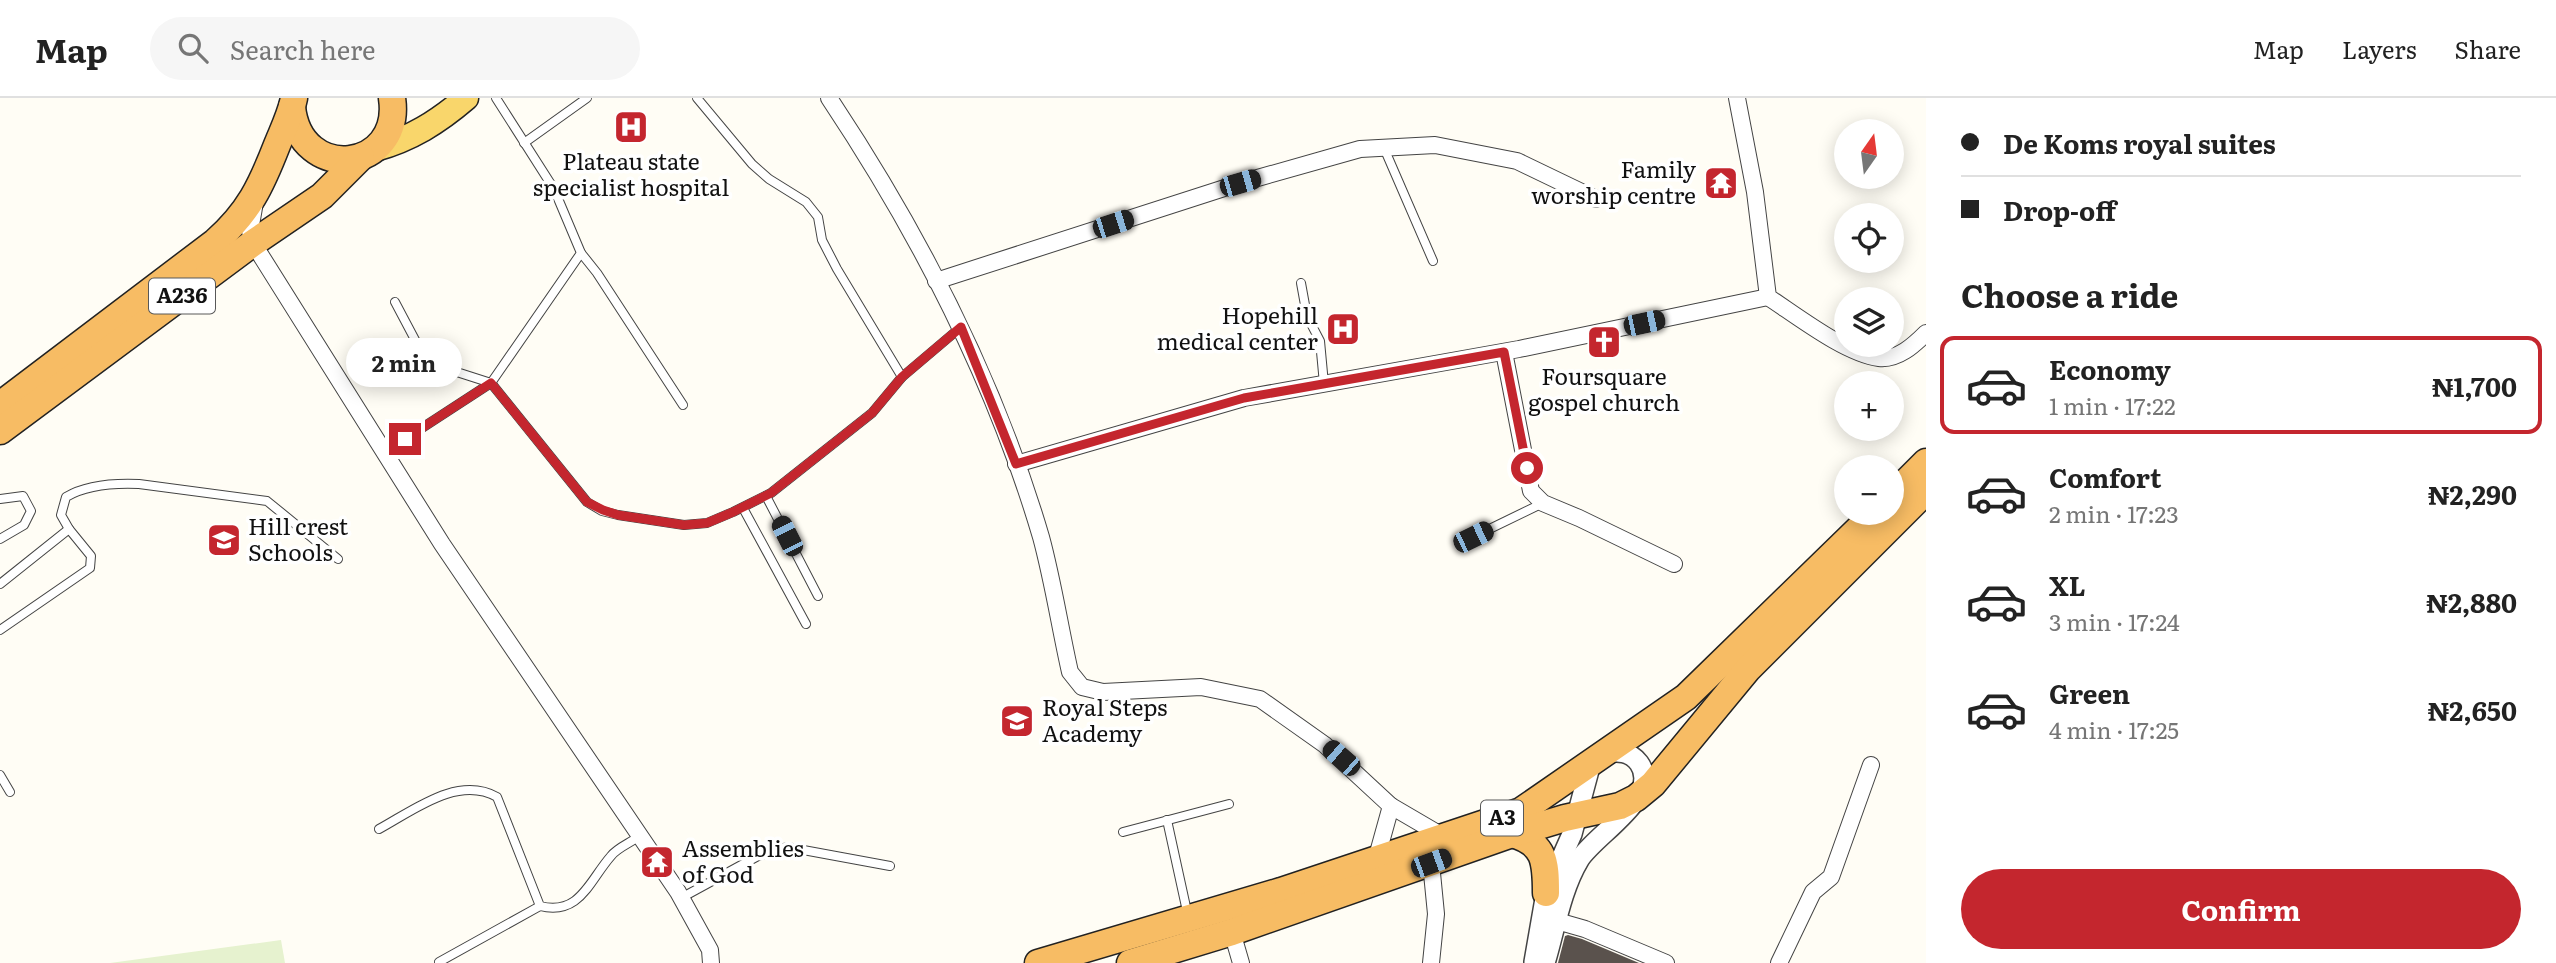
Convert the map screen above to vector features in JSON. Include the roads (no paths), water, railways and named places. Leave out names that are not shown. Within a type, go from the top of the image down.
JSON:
[{"type":"highway","name":"A236","points":[[0,431],[253,243],[322,196],[385,138],[392,124],[392,98]]},
{"type":"highway","name":"A236","points":[[293,103],[293,121],[299,135],[307,146],[319,154],[332,159],[347,160],[368,153]]},
{"type":"highway","name":"A236","points":[[0,405],[215,242],[236,223],[257,193],[293,103]]},
{"type":"highway","points":[[1904,484],[1926,462]]},
{"type":"highway","name":"A3","points":[[1038,963],[1127,955],[1231,932],[1512,834],[1620,806],[1641,794],[1668,767],[1748,669],[1926,491]]},
{"type":"highway","name":"A3","points":[[1127,955],[1189,918],[1376,860],[1521,811],[1686,698],[1863,525]]},
{"type":"highway","points":[[1512,834],[1527,838],[1539,849],[1546,867],[1546,893]]},
{"type":"main road","points":[[368,153],[418,133],[466,98]]},
{"type":"street","points":[[830,98],[867,154],[961,327],[1016,464],[1041,539],[1070,672],[1082,687],[1103,692],[1201,687],[1260,699],[1325,745],[1391,806],[1444,837]]},
{"type":"street","points":[[1737,98],[1755,192],[1768,297]]},
{"type":"street","points":[[936,281],[1240,183],[1360,149],[1435,145],[1517,160],[1595,199]]},
{"type":"street","points":[[257,193],[251,223],[253,243],[442,544],[681,898],[710,950],[711,963]]},
{"type":"street","points":[[1016,464],[1244,398],[1504,352],[1768,297],[1853,350],[1882,359],[1910,349],[1926,332]]},
{"type":"street","points":[[1504,352],[1531,491],[1543,503],[1674,564]]},
{"type":"street","points":[[1533,963],[1546,893],[1567,845],[1598,758],[1616,751],[1634,757],[1645,775],[1641,794],[1579,860],[1545,963]]},
{"type":"street","points":[[1779,963],[1813,892],[1831,877],[1871,765]]},
{"type":"street","points":[[1376,860],[1391,806]]},
{"type":"street","points":[[1431,863],[1436,914],[1431,963]]},
{"type":"street","points":[[1557,921],[1585,929],[1666,963]]},
{"type":"street","points":[[1231,932],[1241,963]]},
{"type":"lane","points":[[496,98],[554,189],[581,253],[597,273],[683,405]]},
{"type":"lane","points":[[524,143],[587,98]]},
{"type":"lane","points":[[696,98],[752,164],[769,179],[806,202],[818,217],[822,240],[837,269],[902,377]]},
{"type":"lane","points":[[1384,148],[1433,261]]},
{"type":"lane","points":[[405,439],[491,383],[581,253]]},
{"type":"lane","points":[[1301,283],[1307,316],[1320,341],[1324,384]]},
{"type":"lane","points":[[395,302],[422,353],[438,366],[491,383],[587,502],[603,510],[684,525],[707,523],[766,496],[872,413],[902,377],[961,327]]},
{"type":"lane","points":[[0,630],[90,568],[91,556],[61,515],[66,497],[105,486],[139,484],[267,501],[338,559]]},
{"type":"lane","points":[[0,499],[23,496],[31,511],[24,525],[0,539]]},
{"type":"lane","points":[[766,496],[818,596]]},
{"type":"lane","points":[[1473,537],[1543,503]]},
{"type":"lane","points":[[743,508],[806,624]]},
{"type":"lane","points":[[0,584],[69,529]]},
{"type":"lane","points":[[0,775],[10,792]]},
{"type":"lane","points":[[379,829],[453,790],[473,789],[491,794],[497,797],[540,906]]},
{"type":"lane","points":[[1123,832],[1228,804]]},
{"type":"lane","points":[[1167,820],[1189,918]]},
{"type":"lane","points":[[439,962],[540,906],[566,908],[578,899],[612,854],[638,837]]},
{"type":"lane","points":[[681,898],[758,856],[787,847],[890,866]]},
{"type":"place","name":"Plateau state specialist hospital","points":[[631,127]]},
{"type":"place","name":"Family worship centre","points":[[1721,183]]},
{"type":"place","name":"Hopehill medical center","points":[[1343,329]]},
{"type":"place","name":"Foursquare gospel church","points":[[1604,342]]},
{"type":"place","name":"Hill crest Schools","points":[[224,540]]},
{"type":"place","name":"Royal Steps Academy","points":[[1017,721]]},
{"type":"place","name":"Assemblies of God","points":[[657,862]]}]
